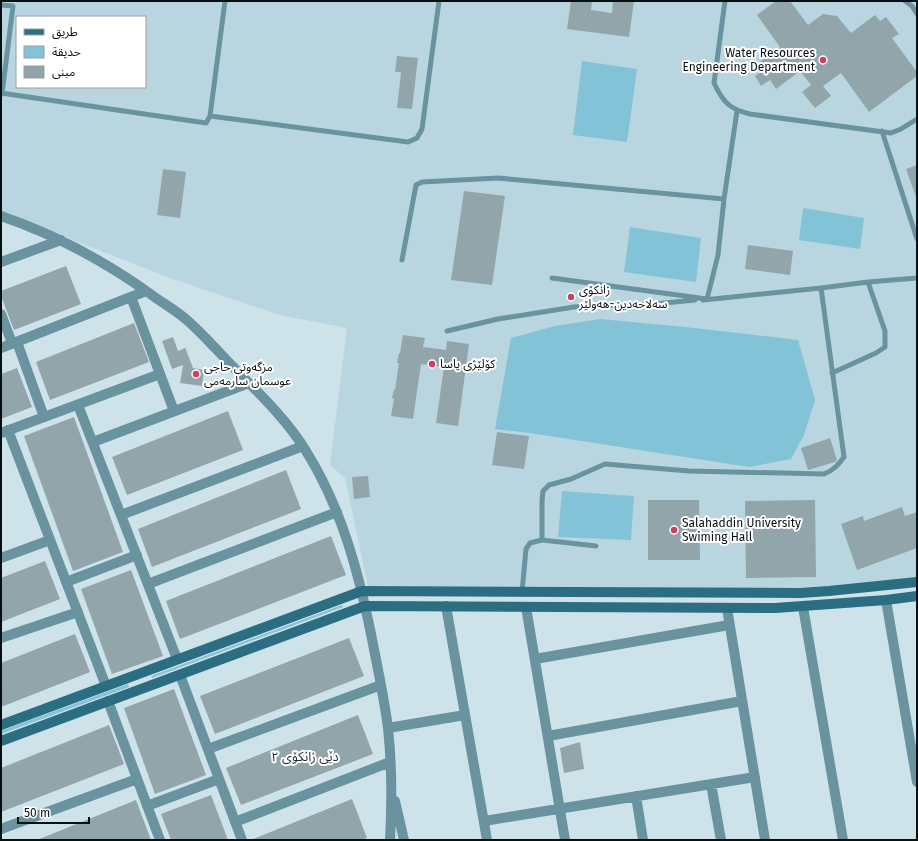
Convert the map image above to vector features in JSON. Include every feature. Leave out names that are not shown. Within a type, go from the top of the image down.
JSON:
[{"type":"street","points":[[1,216],[61,240],[97,258],[187,320],[249,383],[283,420],[303,446],[321,477],[337,512],[353,558],[362,591],[388,728],[391,782],[390,840]]},
{"type":"street","points":[[1,262],[61,240]]},
{"type":"street","points":[[1,348],[146,291]]},
{"type":"street","points":[[131,297],[174,411]]},
{"type":"street","points":[[1,314],[15,343],[44,418]]},
{"type":"street","points":[[106,686],[50,540],[5,432],[160,374]]},
{"type":"street","points":[[93,442],[249,383]]},
{"type":"street","points":[[78,405],[177,659]]},
{"type":"street","points":[[121,515],[303,446]]},
{"type":"street","points":[[148,584],[337,512]]},
{"type":"street","points":[[1,546],[3,557],[50,540]]},
{"type":"street","points":[[66,582],[136,555]]},
{"type":"street","points":[[1,725],[362,591],[800,593],[917,582]]},
{"type":"street","points":[[658,607],[659,592]]},
{"type":"street","points":[[1,741],[365,606],[803,607],[917,596]]},
{"type":"street","points":[[886,600],[917,782]]},
{"type":"street","points":[[446,606],[487,840]]},
{"type":"street","points":[[526,607],[565,840]]},
{"type":"street","points":[[803,607],[843,840]]},
{"type":"street","points":[[727,608],[765,840]]},
{"type":"street","points":[[1,638],[78,612]]},
{"type":"street","points":[[535,659],[729,625]]},
{"type":"street","points":[[139,673],[145,688]]},
{"type":"street","points":[[180,675],[242,840]]},
{"type":"street","points":[[208,750],[381,685]]},
{"type":"street","points":[[548,736],[742,701]]},
{"type":"street","points":[[108,702],[160,840]]},
{"type":"street","points":[[388,728],[466,715]]},
{"type":"street","points":[[235,822],[390,762]]},
{"type":"street","points":[[484,821],[755,777]]},
{"type":"street","points":[[1,829],[137,778]]},
{"type":"street","points":[[148,806],[219,778]]},
{"type":"street","points":[[391,782],[404,840]]},
{"type":"street","points":[[711,784],[721,840]]},
{"type":"street","points":[[636,796],[644,840]]},
{"type":"lane","points":[[1,5],[12,6],[1,94],[206,123],[210,116],[225,1]]},
{"type":"lane","points":[[210,116],[408,142],[417,138],[422,129],[439,1]]},
{"type":"lane","points":[[725,1],[714,83],[720,95],[737,111],[891,133],[901,129],[917,119]]},
{"type":"lane","points":[[905,1],[912,6],[917,14]]},
{"type":"lane","points":[[706,299],[718,255],[724,200],[737,111]]},
{"type":"lane","points":[[882,131],[917,239]]},
{"type":"lane","points":[[402,260],[416,185],[422,182],[498,178],[724,200]]},
{"type":"lane","points":[[552,278],[706,299]]},
{"type":"lane","points":[[447,331],[498,319],[574,307],[654,304],[917,278]]},
{"type":"lane","points":[[832,373],[876,353],[885,346],[885,331],[868,282]]},
{"type":"lane","points":[[542,540],[543,491],[549,484],[571,479],[604,464],[689,471],[824,474],[832,471],[844,456],[821,288]]},
{"type":"lane","points":[[522,592],[526,548],[530,543],[542,540],[596,546]]},
{"type":"shaded area","name":"زانکۆی سەلاحەدین-هەولێر","points":[[1,1],[917,1],[917,582],[822,591],[369,591],[345,478],[330,465],[347,328],[280,315],[170,278],[1,212]]},
{"type":"green space","points":[[582,61],[637,69],[627,142],[573,135]]},
{"type":"green space","points":[[803,208],[864,218],[860,249],[799,240]]},
{"type":"green space","points":[[630,227],[701,238],[696,282],[624,272]]},
{"type":"green space","points":[[600,319],[798,340],[815,400],[804,435],[791,459],[749,467],[530,433],[495,429],[511,338],[555,326]]},
{"type":"green space","points":[[562,491],[634,496],[631,540],[558,537]]},
{"type":"green space","points":[[342,605],[343,607],[152,678],[151,676]]},
{"type":"green space","points":[[128,684],[129,687],[1,734],[1,731]]},
{"type":"building","points":[[571,1],[592,1],[591,10],[612,13],[613,1],[634,1],[629,37],[567,29]]},
{"type":"building","name":"Water Resources Engineering Department","points":[[776,1],[790,1],[808,25],[823,14],[837,16],[851,33],[875,15],[880,21],[886,17],[899,34],[892,38],[917,72],[917,76],[869,112],[841,73],[823,86],[831,96],[815,108],[802,92],[811,85],[800,71],[776,89],[770,80],[761,86],[755,76],[762,71],[757,64],[780,47],[757,15]]},
{"type":"building","points":[[397,56],[418,58],[412,109],[397,108],[401,72],[395,72]]},
{"type":"building","points":[[917,165],[917,196],[916,197],[906,169]]},
{"type":"building","points":[[163,169],[186,172],[180,218],[157,215]]},
{"type":"building","points":[[464,191],[505,196],[492,285],[451,280]]},
{"type":"building","points":[[748,245],[793,251],[790,275],[745,269]]},
{"type":"building","points":[[66,266],[81,304],[14,330],[1,296],[1,291]]},
{"type":"building","points":[[134,323],[149,362],[50,400],[36,362]]},
{"type":"building","points":[[403,335],[425,338],[423,347],[446,350],[447,341],[469,344],[458,426],[436,423],[444,367],[421,364],[413,419],[391,416],[394,399],[392,398],[394,389],[395,390],[399,363],[397,363]]},
{"type":"building","points":[[173,337],[178,351],[185,347],[193,368],[204,370],[202,386],[180,383],[183,365],[172,369],[162,341]]},
{"type":"building","points":[[17,368],[32,407],[1,419],[1,374]]},
{"type":"building","points":[[228,411],[243,450],[127,495],[112,457]]},
{"type":"building","points":[[74,417],[123,552],[73,571],[24,436]]},
{"type":"building","points":[[497,432],[529,436],[524,469],[492,465]]},
{"type":"building","points":[[830,438],[837,460],[835,462],[808,470],[801,448]]},
{"type":"building","points":[[286,470],[301,509],[152,567],[138,529]]},
{"type":"building","points":[[368,476],[370,497],[354,499],[352,477]]},
{"type":"building","name":"Salahaddin University Swiming Hall","points":[[648,500],[699,500],[700,560],[648,560]]},
{"type":"building","points":[[815,500],[816,577],[746,578],[745,501]]},
{"type":"building","points":[[902,507],[905,516],[917,512],[917,548],[857,570],[841,524],[863,516],[864,521]]},
{"type":"building","points":[[331,536],[346,575],[180,639],[166,601]]},
{"type":"building","points":[[45,561],[60,599],[1,622],[1,578]]},
{"type":"building","points":[[131,570],[163,656],[112,674],[81,589]]},
{"type":"building","points":[[75,634],[90,672],[1,707],[1,663]]},
{"type":"building","points":[[349,638],[364,676],[215,734],[200,696]]},
{"type":"building","points":[[174,689],[206,775],[155,794],[124,708]]},
{"type":"building","points":[[358,715],[373,754],[241,805],[226,768]]},
{"type":"building","points":[[109,725],[124,764],[1,812],[1,768]]},
{"type":"building","points":[[580,742],[584,769],[564,773],[560,748]]},
{"type":"building","points":[[211,795],[228,840],[171,840],[161,814]]},
{"type":"building","points":[[352,799],[367,838],[361,840],[251,840]]},
{"type":"building","points":[[136,800],[151,840],[37,840]]},
{"type":"place","name":"Water Resources Engineering Department","points":[[823,60]]},
{"type":"place","name":"زانکۆی سەلاحەدین-هەولێر","points":[[571,297]]},
{"type":"place","name":"کۆلێژی یاسا","points":[[432,364]]},
{"type":"place","name":"مزگەوتی حاجی عوسمان سارمەمی","points":[[196,374]]},
{"type":"place","name":"Salahaddin University Swiming Hall","points":[[674,530]]},
{"type":"district","name":"دێی زانکۆی ٢","points":[[305,756]]}]
